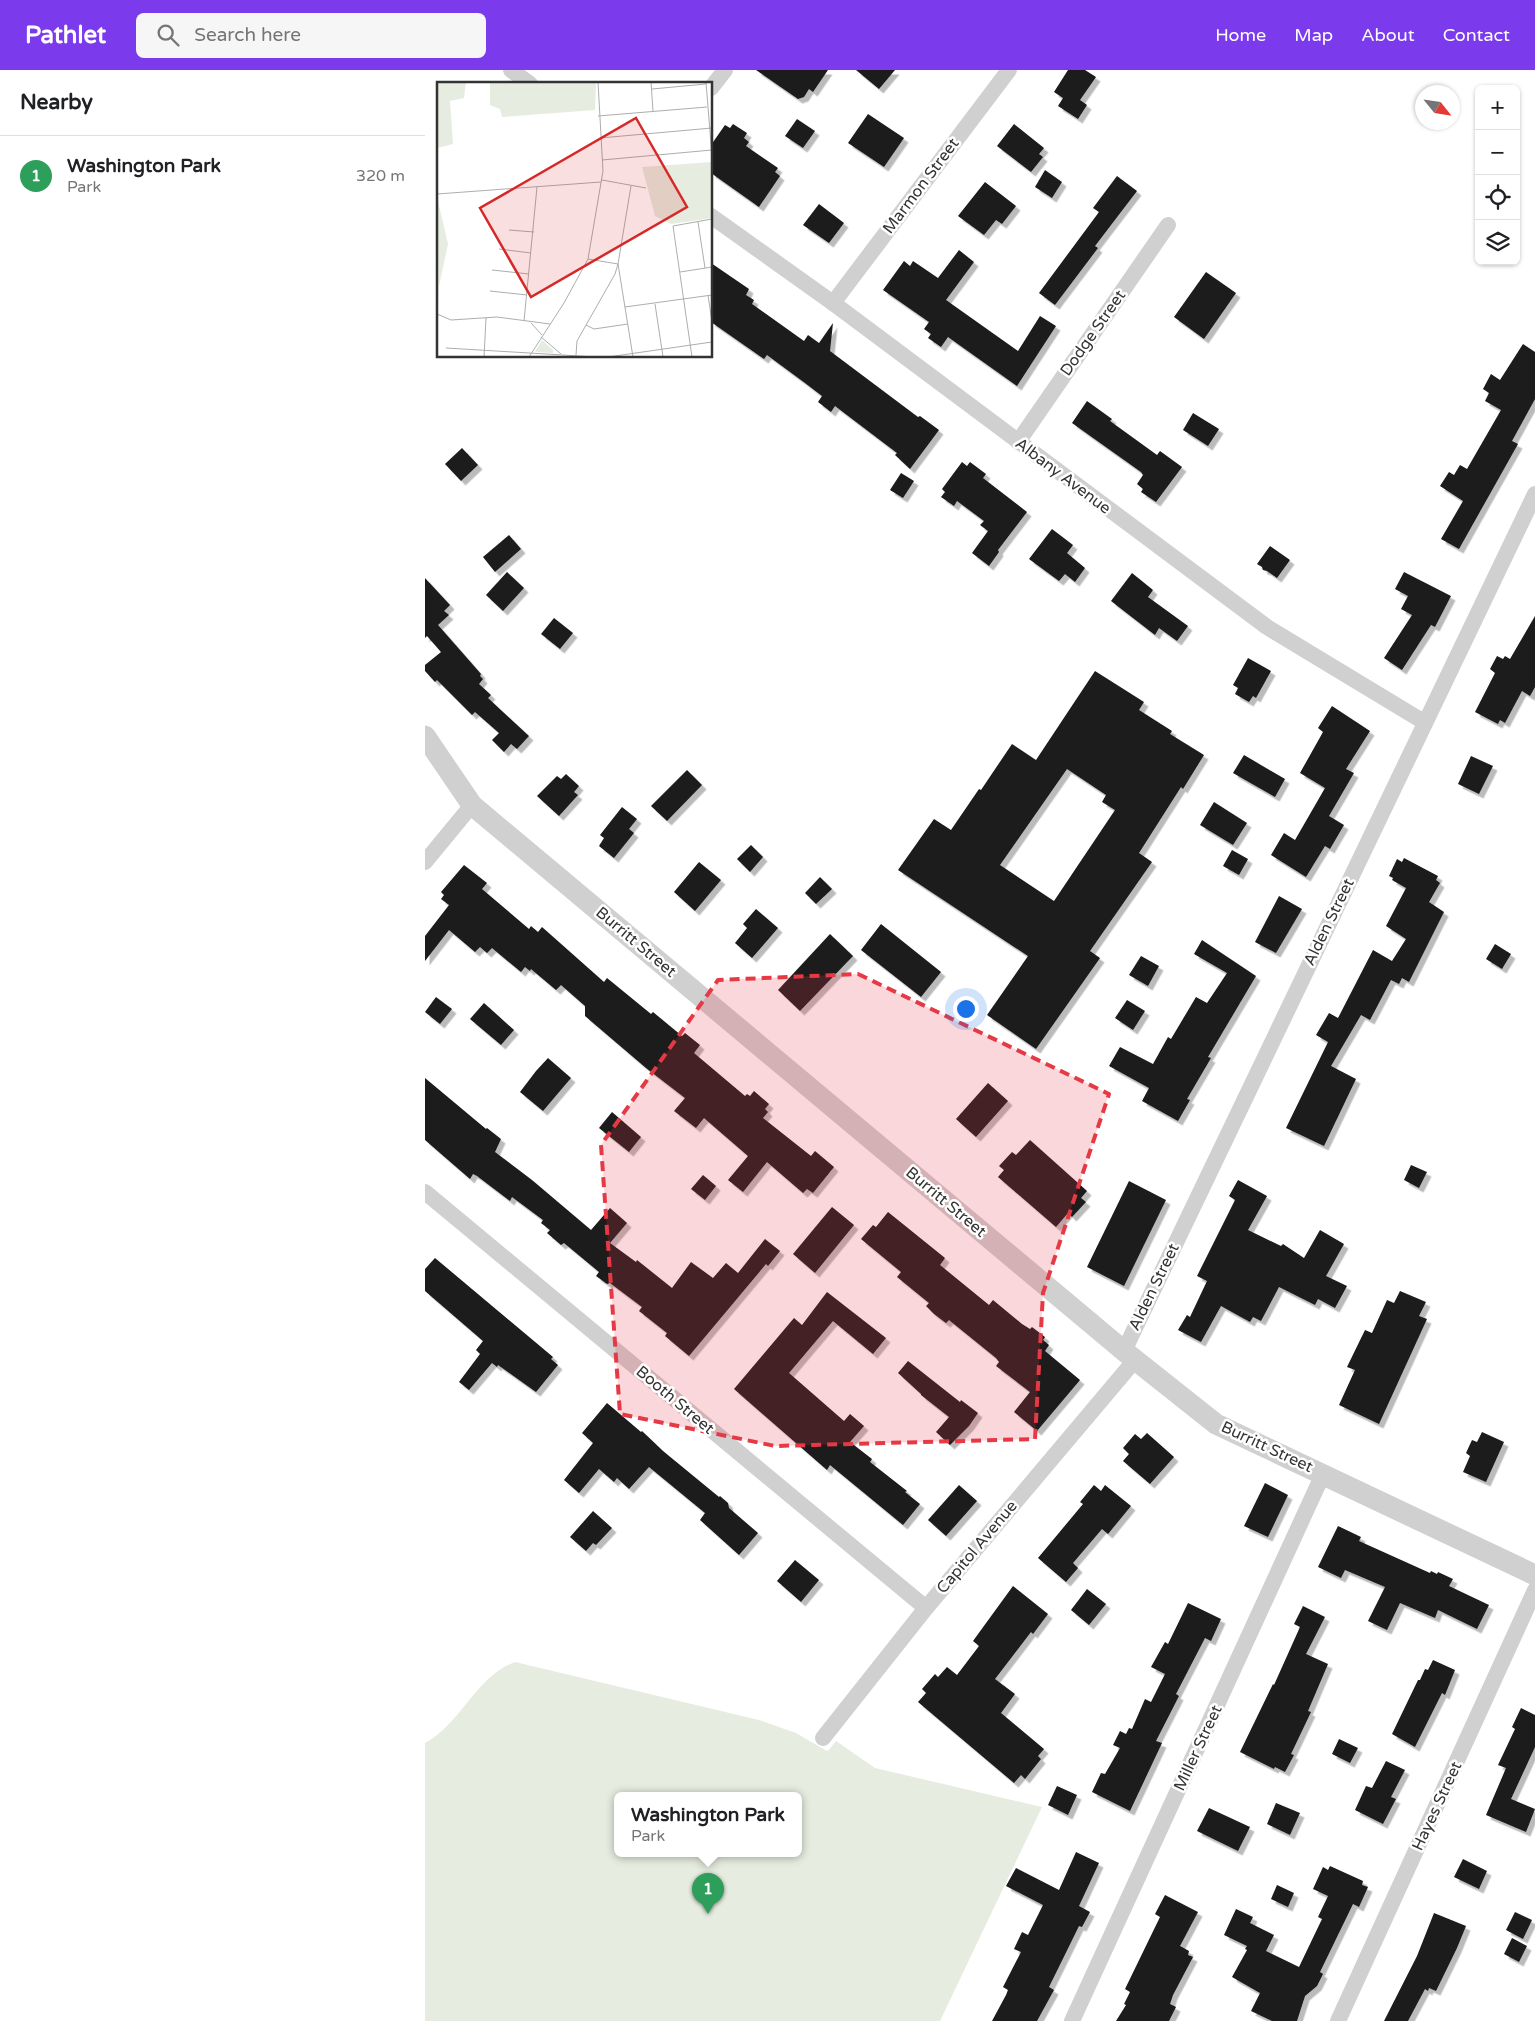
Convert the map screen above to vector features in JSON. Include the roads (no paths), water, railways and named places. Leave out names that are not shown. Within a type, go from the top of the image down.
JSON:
[{"type":"street","points":[[511,70],[527,82]]},
{"type":"street","points":[[713,85],[725,70]]},
{"type":"street","name":"Marmon Street","points":[[833,303],[1009,70]]},
{"type":"street","name":"Albany Avenue","points":[[713,217],[833,303],[1267,627],[1424,722]]},
{"type":"street","name":"Dodge Street","points":[[1018,442],[1168,225]]},
{"type":"street","name":"Alden Street","points":[[1130,1356],[1424,722],[1535,494]]},
{"type":"street","name":"Burritt Street","points":[[425,736],[472,805],[1130,1356],[1216,1424],[1535,1575]]},
{"type":"street","points":[[425,862],[472,805]]},
{"type":"street","name":"Booth Street","points":[[425,1192],[926,1608]]},
{"type":"street","name":"Capitol Avenue","points":[[823,1738],[1130,1356]]},
{"type":"street","name":"Miller Street","points":[[1072,2021],[1323,1474]]},
{"type":"street","name":"Hayes Street","points":[[1339,2021],[1535,1590]]},
{"type":"place","name":"Washington Park","points":[[708,1914]]}]
